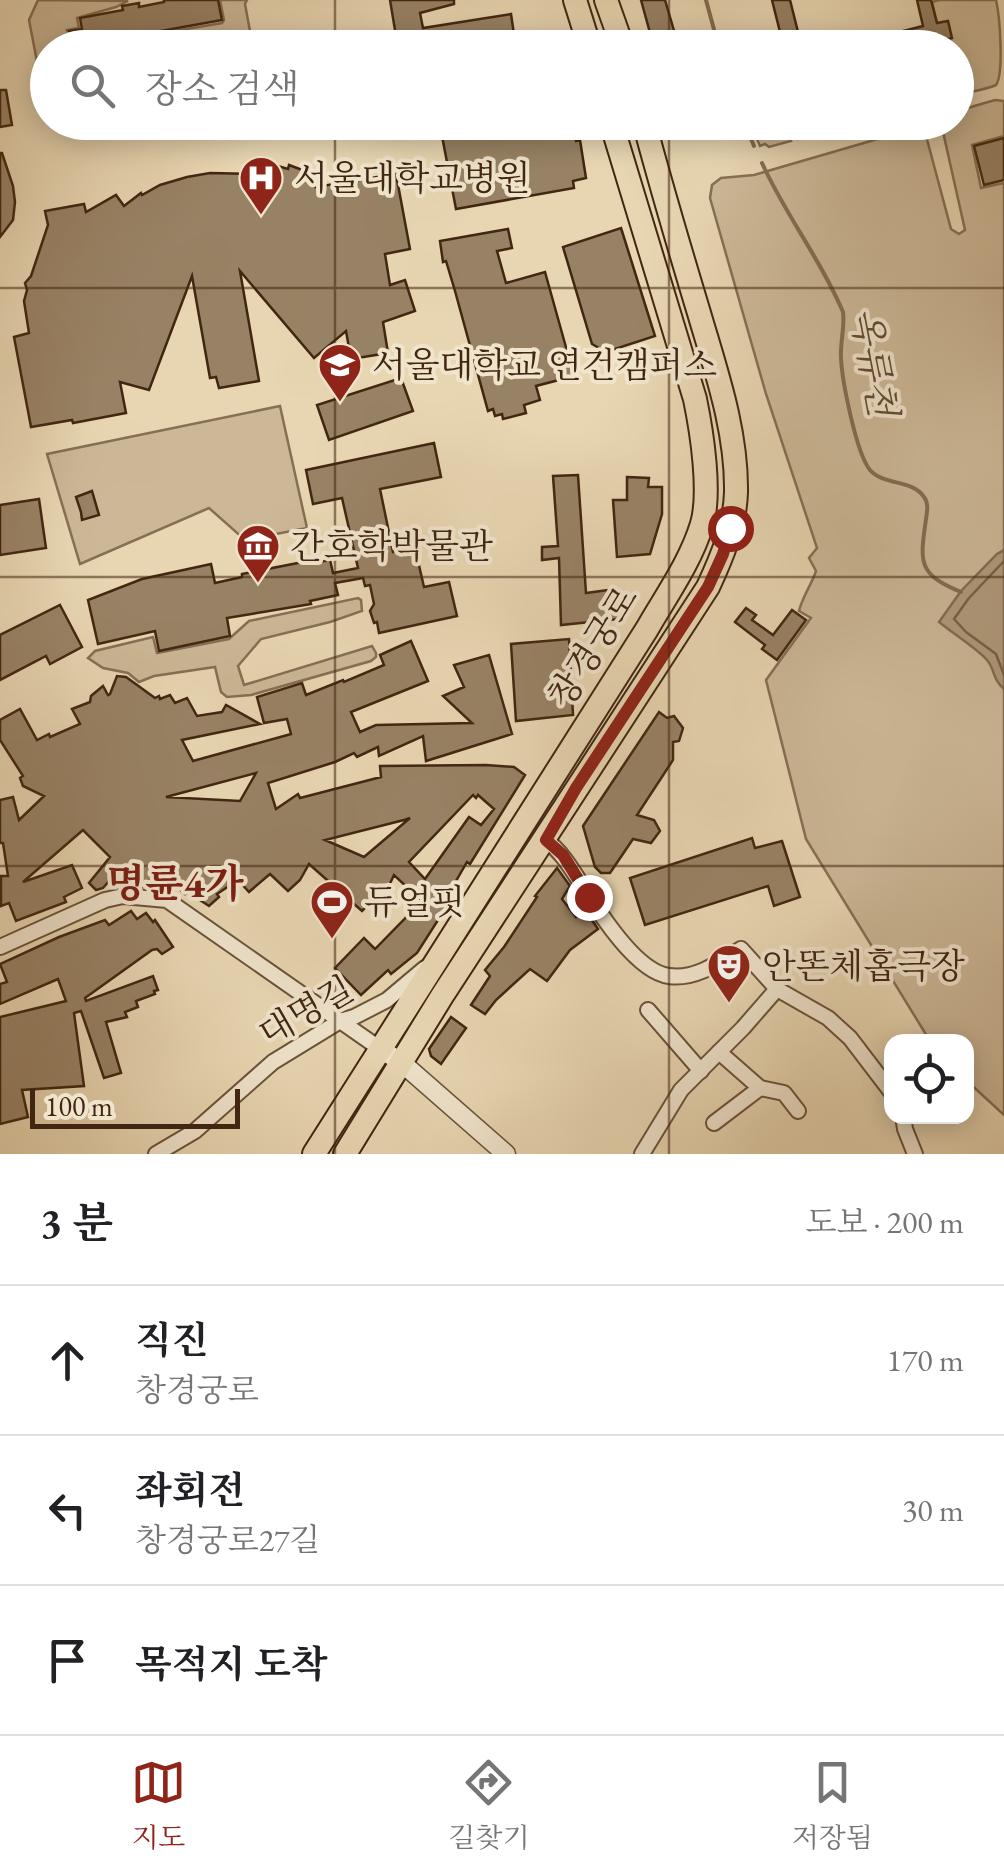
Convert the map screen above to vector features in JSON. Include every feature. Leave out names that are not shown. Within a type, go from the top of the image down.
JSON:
[{"type":"main road","points":[[575,0],[584,30]]},
{"type":"main road","points":[[606,0],[617,30]]},
{"type":"main road","name":"창경궁로","points":[[314,1154],[647,629],[696,543],[703,520],[703,451],[695,399],[616,140]]},
{"type":"main road","name":"창경궁로","points":[[344,1154],[708,587],[723,554],[736,491],[733,444],[649,140]]},
{"type":"street","points":[[546,840],[563,855],[632,954],[648,967],[666,976],[684,976],[708,969],[741,949],[777,989],[828,1018],[850,1038],[884,1083]]},
{"type":"street","points":[[0,947],[104,900],[123,896],[167,900],[401,1062],[506,1154]]},
{"type":"street","name":"대명길","points":[[156,1154],[194,1132],[273,1062],[340,1021],[388,1000],[438,956]]},
{"type":"street","points":[[642,1154],[680,1090],[777,989]]},
{"type":"street","points":[[648,1010],[701,1071]]},
{"type":"street","points":[[719,1052],[760,1088],[784,1092],[798,1111]]},
{"type":"street","points":[[714,1123],[760,1088]]},
{"type":"street","points":[[906,1124],[915,1154]]},
{"type":"shaded area","points":[[38,0],[128,1],[77,18],[79,28],[31,30],[29,20]]},
{"type":"shaded area","points":[[220,0],[247,0],[250,30],[180,30],[222,23]]},
{"type":"shaded area","points":[[996,0],[1001,58],[996,85],[974,92],[974,30],[931,30],[937,23],[932,2]]},
{"type":"shaded area","points":[[1004,101],[1004,136],[972,145],[981,188],[1004,183],[1004,1115],[974,1087],[974,1034],[926,1034],[806,839],[766,680],[811,618],[799,611],[816,571],[809,558],[817,548],[766,394],[710,198],[712,185],[721,178],[754,175],[874,140],[927,140],[951,229],[959,234],[965,230],[945,140],[974,140],[974,106]]},
{"type":"shaded area","points":[[757,140],[791,141],[769,147],[760,146]]},
{"type":"shaded area","points":[[280,406],[307,528],[245,540],[209,508],[80,564],[47,454]]},
{"type":"shaded area","points":[[358,598],[362,611],[261,639],[238,666],[244,685],[372,646],[376,657],[251,695],[227,697],[221,692],[215,667],[139,682],[128,673],[103,668],[88,658],[95,651],[153,637],[157,653],[229,639],[249,621]]},
{"type":"water","points":[[1004,550],[1004,689],[990,663],[939,622],[961,591]]},
{"type":"building","points":[[218,0],[222,20],[166,30],[76,30],[82,29],[80,18],[123,10],[122,6]]},
{"type":"building","points":[[390,0],[454,0],[454,4],[420,13],[423,28],[511,14],[513,30],[395,30]]},
{"type":"building","points":[[641,0],[665,0],[674,30],[649,30]]},
{"type":"building","points":[[772,0],[790,0],[798,30],[780,30]]},
{"type":"building","points":[[917,0],[931,0],[937,23],[948,21],[950,30],[907,30],[923,26]]},
{"type":"building","points":[[0,90],[6,90],[12,125],[0,127]]},
{"type":"building","points":[[1004,138],[1004,180],[984,185],[974,146]]},
{"type":"building","points":[[443,140],[580,140],[586,178],[573,181],[574,188],[456,209]]},
{"type":"building","points":[[0,153],[15,202],[13,220],[0,237]]},
{"type":"building","points":[[289,165],[313,174],[318,180],[316,187],[396,174],[410,249],[385,254],[390,285],[405,280],[415,311],[383,322],[388,353],[351,359],[346,331],[314,358],[240,271],[259,381],[219,388],[216,377],[210,378],[192,276],[149,390],[120,382],[126,413],[31,427],[14,337],[29,333],[25,283],[48,225],[45,211],[84,204],[86,212],[116,195],[124,206],[141,193],[187,177],[257,171],[275,177],[278,166],[288,169]]},
{"type":"building","points":[[621,228],[655,336],[606,352],[592,344],[563,247]]},
{"type":"building","points":[[508,229],[512,248],[497,251],[506,283],[545,272],[574,376],[536,386],[540,400],[524,405],[526,413],[503,419],[502,414],[495,416],[493,409],[488,411],[440,241]]},
{"type":"building","points":[[401,378],[413,411],[329,440],[317,405]]},
{"type":"building","points":[[434,443],[441,477],[380,489],[393,552],[415,548],[424,587],[449,582],[457,616],[379,633],[370,611],[374,604],[370,585],[365,586],[363,578],[335,583],[338,595],[310,601],[311,604],[227,618],[230,636],[159,651],[155,631],[98,644],[88,600],[142,579],[211,564],[215,583],[318,559],[330,560],[333,573],[358,568],[342,498],[313,504],[306,470]]},
{"type":"building","points":[[578,475],[586,593],[618,591],[619,619],[561,625],[559,558],[542,560],[542,547],[558,546],[553,476]]},
{"type":"building","points":[[627,477],[649,478],[648,487],[662,487],[662,514],[650,554],[617,557],[613,500],[627,500]]},
{"type":"building","points":[[92,491],[99,515],[82,520],[76,497]]},
{"type":"building","points":[[39,499],[46,548],[0,555],[0,505]]},
{"type":"building","points":[[60,605],[82,647],[50,664],[46,656],[0,680],[0,635]]},
{"type":"building","points":[[746,608],[756,615],[752,620],[773,635],[792,610],[806,620],[777,660],[762,649],[765,645],[735,622]]},
{"type":"building","points":[[569,639],[573,715],[516,721],[511,644]]},
{"type":"building","points":[[411,641],[428,681],[351,712],[360,732],[376,725],[472,723],[443,696],[464,687],[454,665],[489,655],[512,734],[426,761],[423,736],[379,756],[378,747],[357,757],[354,753],[268,783],[276,809],[298,794],[300,798],[381,777],[380,766],[486,765],[514,767],[525,775],[470,864],[467,862],[452,888],[456,892],[417,953],[391,974],[388,970],[361,995],[335,968],[364,938],[375,949],[422,901],[394,875],[386,892],[362,911],[309,864],[288,891],[270,874],[249,892],[238,880],[217,894],[219,897],[209,906],[185,894],[161,872],[147,887],[142,887],[121,867],[103,888],[96,890],[89,883],[110,857],[83,830],[23,882],[72,865],[82,888],[64,897],[66,902],[16,921],[9,903],[1,906],[1,876],[8,876],[0,843],[0,800],[13,797],[19,820],[44,796],[23,786],[23,776],[0,740],[0,720],[20,709],[37,740],[49,734],[50,737],[80,724],[72,709],[90,702],[91,696],[103,686],[110,694],[117,676],[126,677],[155,698],[170,695],[175,703],[187,698],[197,716],[222,712],[226,705],[260,724],[182,740],[193,761],[291,734],[287,719],[264,723],[257,697],[302,683],[306,695],[384,665],[380,655]],"holes":[[[256,773],[240,801],[166,797]],[[473,795],[494,809],[481,825],[469,817],[425,879],[409,862]],[[410,818],[364,857],[325,840]]]},
{"type":"building","points":[[659,712],[667,718],[674,716],[683,728],[679,741],[673,742],[673,760],[637,815],[654,820],[660,831],[651,843],[633,839],[610,873],[601,873],[595,867],[583,826]]},
{"type":"building","points":[[752,838],[755,848],[782,841],[800,897],[774,906],[768,886],[645,925],[630,878]]},
{"type":"building","points":[[557,868],[570,886],[562,899],[576,917],[586,911],[598,929],[570,950],[547,981],[530,969],[485,1014],[471,1005],[490,976],[485,970]]},
{"type":"building","points":[[131,911],[137,919],[146,913],[155,920],[173,947],[162,954],[152,950],[85,998],[86,1001],[153,976],[158,990],[155,994],[136,1001],[138,1007],[125,1012],[127,1017],[106,1022],[121,1073],[104,1078],[81,1011],[74,1013],[84,1086],[22,1090],[28,1117],[0,1124],[0,1017],[66,1001],[58,979],[0,1004],[0,984],[7,982],[0,964],[105,920],[109,925]]},
{"type":"building","points":[[451,1017],[466,1028],[441,1064],[429,1049]]},
{"type":"waterway","name":"옥류천","points":[[706,0],[714,30]]},
{"type":"waterway","name":"옥류천","points":[[752,140],[754,146]]},
{"type":"waterway","name":"옥류천","points":[[762,163],[843,312],[844,382],[865,461],[876,475],[912,487],[924,497],[925,565],[936,579],[961,592]]},
{"type":"place","name":"서울대학교병원","points":[[261,216]]},
{"type":"place","name":"서울대학교 연건캠퍼스","points":[[340,403]]},
{"type":"place","name":"간호학박물관","points":[[258,584]]},
{"type":"place","name":"듀얼핏","points":[[332,940]]},
{"type":"place","name":"안똔체홉극장","points":[[729,1004]]},
{"type":"district","name":"명륜4가","points":[[175,883]]},
{"type":"route","points":[[589,897],[558,848],[546,840],[708,587],[730,528]]}]
